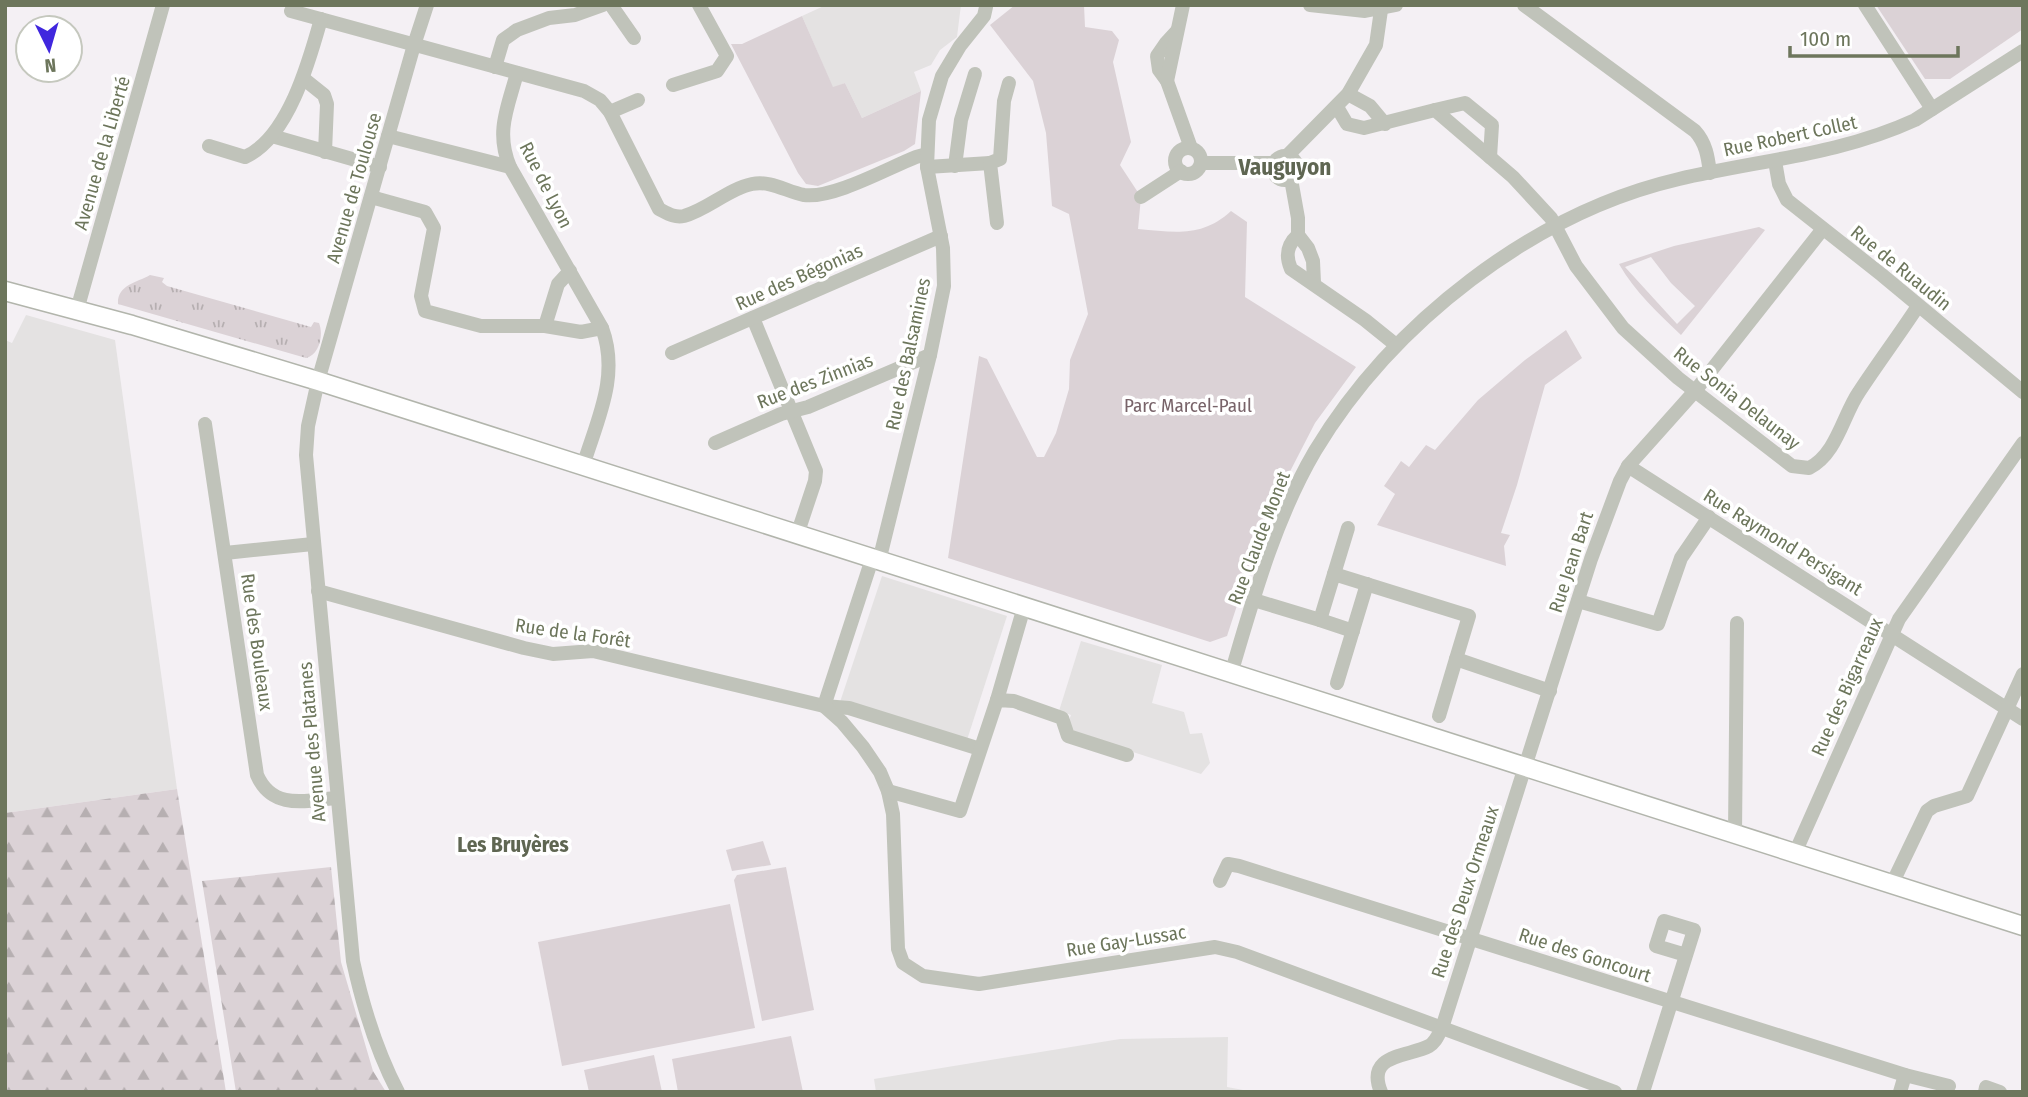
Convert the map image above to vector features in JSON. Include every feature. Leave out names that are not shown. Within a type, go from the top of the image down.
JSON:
[{"type":"main road","points":[[5,291],[318,381],[2023,926]]},
{"type":"street","name":"Avenue de la Liberté","points":[[77,310],[163,5]]},
{"type":"street","name":"Avenue de Toulouse","points":[[318,381],[414,44],[428,5]]},
{"type":"street","points":[[495,67],[503,40],[517,30],[551,11],[575,15],[603,5]]},
{"type":"street","points":[[611,5],[634,38]]},
{"type":"street","points":[[1183,5],[1177,31],[1157,56],[1159,70],[1167,81],[1191,148],[1199,154],[1200,167],[1193,173],[1181,171],[1176,157],[1182,149],[1191,148]]},
{"type":"street","points":[[1310,5],[1349,10],[1381,10],[1396,5]]},
{"type":"street","points":[[1524,5],[1695,131],[1708,153],[1710,173]]},
{"type":"street","points":[[1865,5],[1932,109]]},
{"type":"street","name":"Rue des Balsamines","points":[[824,706],[876,560],[930,355],[944,286],[945,259],[927,161],[929,120],[942,76],[960,46],[984,16],[988,6]]},
{"type":"street","points":[[673,85],[717,71],[727,57],[705,8]]},
{"type":"street","points":[[1287,156],[1348,94],[1376,45],[1381,10]]},
{"type":"street","points":[[291,11],[584,91],[600,100],[610,112],[659,209],[671,216],[684,216],[741,187],[755,183],[767,183],[804,195],[820,195],[927,161],[955,166],[990,163],[1000,159],[1004,101],[1009,83]]},
{"type":"street","points":[[209,146],[245,157],[258,151],[272,136],[304,79],[321,19]]},
{"type":"street","name":"Rue Robert Collet","points":[[1710,173],[1858,143],[1899,128],[2023,51]]},
{"type":"street","name":"Rue de Lyon","points":[[517,73],[503,128],[503,149],[510,167],[602,328],[610,358],[609,376],[583,466]]},
{"type":"street","points":[[955,166],[961,120],[975,74]]},
{"type":"street","points":[[304,79],[324,95],[327,104],[325,152]]},
{"type":"street","points":[[1348,94],[1370,106],[1385,124]]},
{"type":"street","points":[[610,112],[638,100]]},
{"type":"street","points":[[1337,107],[1347,124],[1364,128],[1465,103],[1492,125],[1490,157]]},
{"type":"street","name":"Rue Sonia Delaunay","points":[[1435,110],[1513,177],[1551,218],[1576,266],[1623,328],[1649,354],[1785,462],[1797,468],[1809,468],[1830,446],[1857,395],[1918,306]]},
{"type":"street","points":[[272,136],[380,167]]},
{"type":"street","points":[[388,136],[510,167]]},
{"type":"street","points":[[1291,179],[1277,177],[1273,171],[1274,163],[1279,157],[1287,156],[1294,160],[1297,168],[1291,179],[1298,218],[1298,235],[1308,248],[1313,261],[1314,283]]},
{"type":"street","name":"Rue de Ruaudin","points":[[1775,161],[1779,184],[1787,200],[2023,392]]},
{"type":"street","points":[[990,163],[997,223]]},
{"type":"street","points":[[1201,163],[1274,163]]},
{"type":"street","points":[[1141,197],[1181,171]]},
{"type":"street","name":"Rue Claude Monet","points":[[1231,674],[1278,531],[1316,451],[1352,396],[1396,345],[1467,283],[1531,239],[1577,215],[1652,187],[1710,173]]},
{"type":"street","points":[[371,197],[425,212],[432,221],[434,228],[421,296],[425,311],[481,326],[545,327],[581,332],[602,328]]},
{"type":"street","name":"Rue Jean Bart","points":[[1526,768],[1619,481],[1628,466],[1695,391],[1822,230]]},
{"type":"street","points":[[1298,235],[1290,242],[1287,253],[1291,269],[1314,283],[1396,345]]},
{"type":"street","name":"Rue des Bégonias","points":[[673,353],[941,236]]},
{"type":"street","points":[[545,327],[558,284],[570,271]]},
{"type":"street","points":[[753,318],[816,471],[797,534]]},
{"type":"street","name":"Rue des Zinnias","points":[[715,443],[930,355]]},
{"type":"street","name":"Avenue des Platanes","points":[[318,381],[308,426],[306,455],[353,961],[361,997],[379,1052],[398,1092]]},
{"type":"street","name":"Rue des Bouleaux","points":[[205,424],[257,775],[261,785],[281,800],[337,798]]},
{"type":"street","name":"Rue des Bigarreaux","points":[[1795,853],[1891,633],[2023,443]]},
{"type":"street","name":"Rue Raymond Persigant","points":[[1628,466],[2023,719]]},
{"type":"street","points":[[1578,601],[1658,624],[1681,558],[1709,517]]},
{"type":"street","points":[[1320,620],[1348,528]]},
{"type":"street","points":[[225,553],[313,544]]},
{"type":"street","points":[[1334,574],[1469,616],[1439,716]]},
{"type":"street","points":[[1337,683],[1367,584]]},
{"type":"street","name":"Rue de la Forêt","points":[[318,591],[524,649],[553,654],[593,652],[824,706],[849,708],[980,750]]},
{"type":"street","points":[[1254,600],[1353,631]]},
{"type":"street","points":[[888,791],[960,811],[1024,607]]},
{"type":"street","points":[[1735,834],[1737,623]]},
{"type":"street","points":[[1456,659],[1550,691]]},
{"type":"street","points":[[1892,884],[1927,811],[1934,806],[1967,796],[2023,674]]},
{"type":"street","points":[[997,700],[1014,701],[1062,718],[1068,736],[1127,755]]},
{"type":"street","name":"Rue Gay-Lussac","points":[[824,706],[863,747],[880,772],[888,791],[893,814],[898,949],[903,963],[923,976],[979,984],[1215,947],[1237,952],[1615,1092]]},
{"type":"street","name":"Rue des Deux Ormeaux","points":[[1442,1028],[1526,768]]},
{"type":"street","name":"Rue des Goncourt","points":[[1220,881],[1228,864],[1239,866],[1672,1003],[1949,1086]]},
{"type":"street","points":[[1643,1092],[1686,955]]},
{"type":"street","points":[[1381,1092],[1378,1078],[1381,1066],[1386,1060],[1428,1047],[1436,1040],[1442,1028]]},
{"type":"street","points":[[1900,1092],[1905,1075]]},
{"type":"street","points":[[1985,1092],[1986,1087],[2000,1092]]},
{"type":"shaded area","points":[[826,5],[961,5],[957,37],[940,50],[931,65],[914,72],[921,91],[862,118],[845,83],[833,88],[802,16]]},
{"type":"shaded area","points":[[26,315],[115,340],[177,789],[5,813],[5,340],[12,343]]},
{"type":"shaded area","points":[[882,576],[1007,616],[966,743],[840,702]]},
{"type":"shaded area","points":[[1081,641],[1162,665],[1152,703],[1184,712],[1190,734],[1202,733],[1210,763],[1201,774],[1071,732],[1067,726],[1071,715],[1059,711]]},
{"type":"shaded area","points":[[1228,1037],[1227,1087],[1254,1092],[876,1092],[874,1079],[1120,1039]]},
{"type":"green space","name":"Parc Marcel-Paul","points":[[1015,5],[1084,5],[1085,27],[1112,31],[1119,40],[1113,62],[1131,142],[1120,165],[1141,197],[1138,229],[1176,232],[1198,229],[1220,220],[1231,211],[1247,222],[1245,297],[1356,367],[1315,423],[1265,520],[1227,636],[1210,642],[948,558],[979,356],[987,359],[1037,457],[1044,457],[1056,433],[1069,389],[1070,360],[1088,314],[1069,214],[1052,206],[1046,133],[1033,81],[990,25]]},
{"type":"green space","points":[[1876,5],[2023,5],[2023,29],[1950,79],[1925,79]]},
{"type":"green space","points":[[802,16],[833,87],[845,83],[862,118],[921,91],[915,144],[818,186],[806,184],[798,173],[731,44],[742,44]]},
{"type":"green space","points":[[1759,227],[1765,230],[1681,335],[1640,293],[1619,264],[1674,246]],"holes":[[[1651,257],[1671,283],[1695,306],[1677,324],[1625,267]]]},
{"type":"green space","points":[[150,275],[164,278],[162,282],[167,286],[311,327],[314,322],[319,323],[321,333],[317,349],[306,358],[118,304],[124,289]]},
{"type":"green space","points":[[1566,330],[1582,358],[1545,385],[1501,533],[1510,535],[1504,546],[1506,566],[1377,525],[1395,494],[1384,486],[1401,461],[1409,467],[1426,445],[1435,450],[1478,400]]},
{"type":"green space","points":[[177,789],[226,1092],[5,1092],[5,813]]},
{"type":"green space","points":[[763,841],[771,865],[732,871],[726,850]]},
{"type":"green space","points":[[331,867],[341,962],[373,1071],[386,1092],[236,1092],[202,881]]},
{"type":"green space","points":[[786,867],[814,1010],[762,1021],[734,880],[737,875]]},
{"type":"green space","points":[[730,904],[755,1028],[562,1066],[538,942]]},
{"type":"green space","points":[[791,1036],[803,1092],[678,1092],[672,1059]]},
{"type":"green space","points":[[654,1055],[662,1092],[589,1092],[584,1070]]},
{"type":"district","name":"Vauguyon","points":[[1285,167]]},
{"type":"district","name":"Les Bruyères","points":[[513,845]]}]
